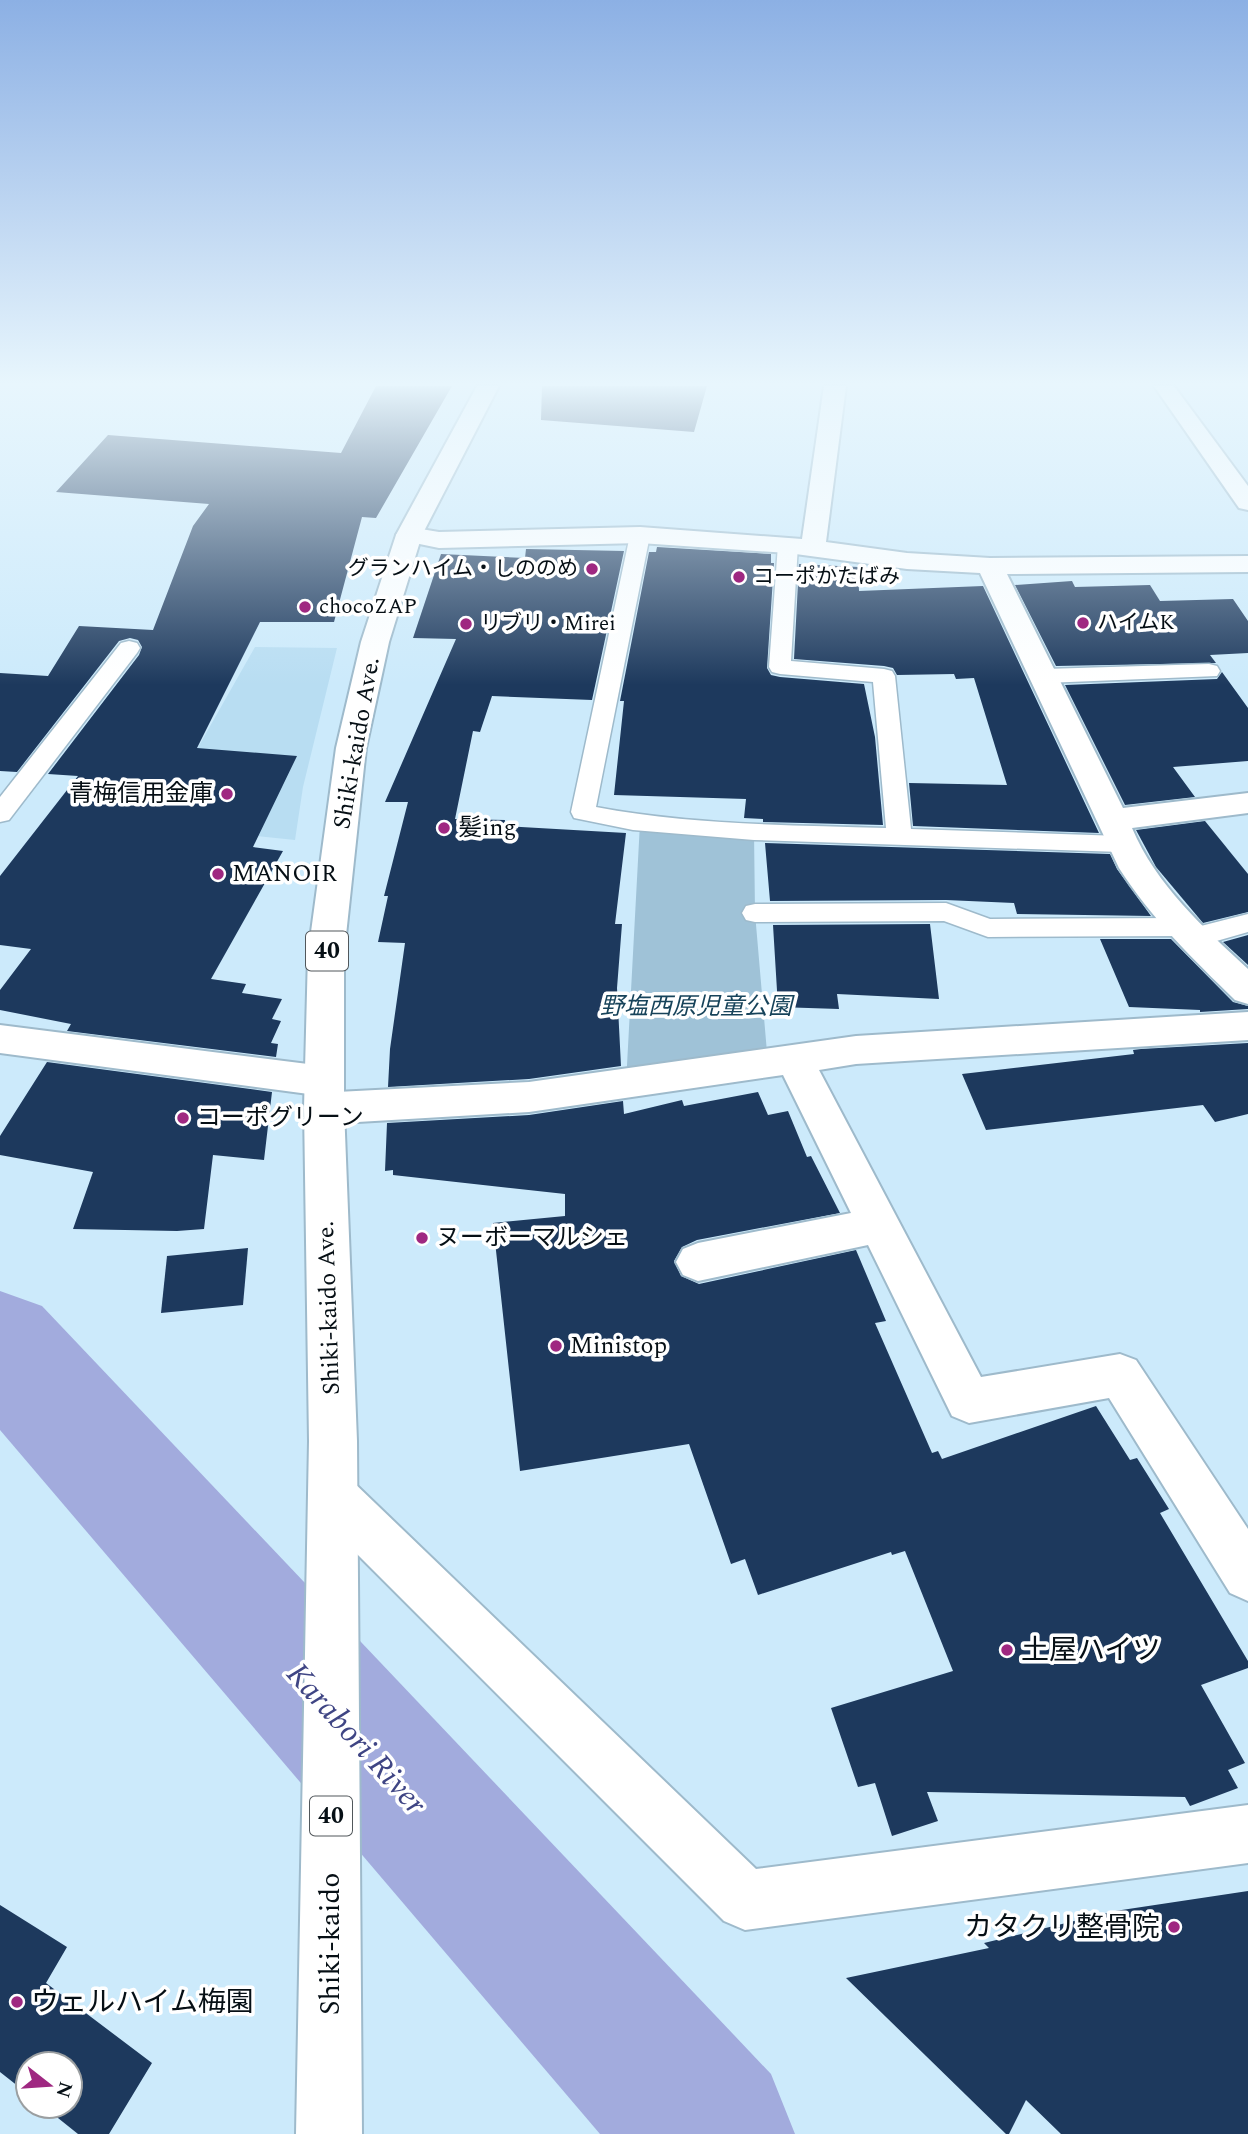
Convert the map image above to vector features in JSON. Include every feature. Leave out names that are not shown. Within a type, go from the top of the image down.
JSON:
[{"type":"street","name":"Shiki-kaido Ave.","points":[[333,1520],[324,1094],[326,954],[351,748],[375,642],[409,535],[435,486]]},
{"type":"street","points":[[801,546],[814,486]]},
{"type":"street","points":[[1235,486],[1248,503]]},
{"type":"street","points":[[409,535],[439,541],[640,535],[801,546],[907,561],[990,566],[1248,564]]},
{"type":"street","points":[[990,566],[1045,676],[1117,832],[1186,932],[1248,991]]},
{"type":"street","points":[[1117,832],[1248,803]]},
{"type":"street","points":[[0,1039],[324,1094],[529,1097],[856,1050],[1248,1026]]},
{"type":"street","points":[[795,1060],[969,1401],[1120,1376],[1248,1575]]},
{"type":"street","points":[[698,1262],[879,1225]]},
{"type":"street","points":[[333,1520],[745,1900],[1248,1834]]},
{"type":"street","name":"Shiki-kaido","points":[[329,2111],[333,1520]]},
{"type":"lane","points":[[640,535],[583,812],[633,822],[754,832],[900,838],[1117,832]]},
{"type":"lane","points":[[801,546],[780,667],[884,676],[900,838]]},
{"type":"lane","points":[[0,813],[129,648]]},
{"type":"lane","points":[[1045,676],[1209,671]]},
{"type":"lane","points":[[755,913],[946,912],[988,928],[1186,932],[1248,923]]},
{"type":"shaded area","points":[[255,647],[337,648],[303,787],[295,840],[154,825]]},
{"type":"green space","name":"野塩西原児童公園","points":[[640,823],[754,832],[755,913],[768,1064],[626,1084]]},
{"type":"building","points":[[62,486],[395,486],[376,518],[362,517],[334,622],[260,622],[197,748],[297,756],[253,847],[283,851],[211,979],[246,984],[242,993],[282,999],[272,1019],[281,1021],[271,1043],[278,1044],[276,1057],[67,1031],[71,1024],[0,1010],[0,990],[31,949],[0,945],[0,876],[78,776],[48,774],[139,655],[142,647],[138,640],[130,638],[119,641],[17,772],[0,771],[0,673],[48,676],[79,626],[153,630],[193,526],[209,504],[56,492]]},
{"type":"building","points":[[657,547],[771,554],[771,563],[774,563],[767,668],[771,675],[780,677],[864,684],[875,737],[883,825],[763,822],[763,819],[744,818],[746,799],[614,795],[624,701],[620,701],[649,552],[656,552]]},
{"type":"building","points":[[526,549],[624,551],[592,700],[492,696],[480,732],[473,731],[455,819],[505,820],[504,826],[626,833],[615,924],[622,924],[617,988],[621,1066],[529,1079],[388,1087],[390,1049],[405,943],[378,942],[388,896],[384,896],[408,802],[385,802],[456,639],[413,638],[441,554],[525,558]]},
{"type":"building","points":[[799,564],[858,567],[859,591],[983,586],[1099,833],[913,826],[909,783],[1007,785],[974,678],[956,679],[954,674],[897,675],[893,668],[884,666],[794,659]]},
{"type":"building","points":[[1072,581],[1075,587],[1150,585],[1160,601],[1233,599],[1248,621],[1248,653],[1210,655],[1216,663],[1056,666],[1015,585]]},
{"type":"building","points":[[1222,672],[1248,708],[1248,761],[1173,767],[1195,797],[1125,805],[1065,685],[1217,679]]},
{"type":"building","points":[[1205,821],[1248,874],[1248,912],[1203,923],[1156,867],[1136,830]]},
{"type":"building","points":[[765,843],[1110,854],[1117,869],[1151,916],[1017,914],[1014,903],[946,900],[770,901]]},
{"type":"building","points":[[930,924],[939,999],[837,994],[839,1009],[778,1007],[773,925]]},
{"type":"building","points":[[1248,935],[1248,965],[1223,942]]},
{"type":"building","points":[[1100,939],[1171,939],[1233,1002],[1248,1006],[1248,1009],[1200,1012],[1129,1007]]},
{"type":"building","points":[[1248,1043],[1248,1114],[1215,1122],[1203,1105],[986,1130],[962,1074],[1134,1054],[1133,1050],[1141,1049]]},
{"type":"building","points":[[47,1062],[272,1092],[264,1160],[213,1155],[204,1229],[73,1229],[93,1172],[0,1155],[0,1136]]},
{"type":"building","points":[[758,1092],[768,1115],[788,1111],[807,1157],[811,1156],[840,1213],[697,1240],[682,1247],[674,1261],[681,1276],[699,1284],[856,1250],[886,1321],[875,1323],[932,1453],[938,1451],[942,1459],[1096,1406],[1130,1460],[1137,1458],[1169,1509],[1160,1513],[1248,1661],[1248,1668],[1201,1685],[1245,1763],[1228,1770],[1238,1788],[1190,1806],[1185,1797],[927,1792],[938,1821],[892,1836],[875,1783],[858,1787],[831,1708],[953,1671],[905,1551],[892,1555],[891,1552],[758,1595],[745,1559],[731,1564],[689,1444],[520,1471],[493,1223],[565,1216],[565,1194],[393,1175],[393,1170],[385,1171],[387,1123],[529,1115],[623,1101],[624,1114],[682,1100],[684,1106]]},
{"type":"building","points":[[248,1248],[243,1305],[161,1313],[167,1256]]},
{"type":"building","points":[[1248,1891],[1248,2134],[1061,2134],[1026,2100],[1009,2134],[1006,2134],[846,1978],[989,1948],[984,1943],[1115,1911]]},
{"type":"building","points":[[0,1905],[67,1947],[46,1983],[152,2063],[109,2134],[78,2134],[60,2120],[84,2120],[84,2050],[14,2050],[14,2083],[0,2072]]},
{"type":"waterway","name":"Karabori River","points":[[0,1344],[711,2134]]},
{"type":"place","name":"グランハイム・しののめ","points":[[592,569]]},
{"type":"place","name":"コーポかたばみ","points":[[739,577]]},
{"type":"place","name":"chocoZAP","points":[[305,607]]},
{"type":"place","name":"ハイムK","points":[[1083,623]]},
{"type":"place","name":"リブリ・Mirei","points":[[466,624]]},
{"type":"place","name":"青梅信用金庫","points":[[227,794]]},
{"type":"place","name":"髪ing","points":[[444,828]]},
{"type":"place","name":"MANOIR","points":[[218,874]]},
{"type":"place","name":"コーポグリーン","points":[[183,1118]]},
{"type":"place","name":"ヌーボーマルシェ","points":[[422,1238]]},
{"type":"place","name":"Ministop","points":[[556,1346]]},
{"type":"place","name":"土屋ハイツ","points":[[1007,1650]]},
{"type":"place","name":"カタクリ整骨院","points":[[1174,1927]]},
{"type":"place","name":"ウェルハイム梅園","points":[[17,2002]]}]
